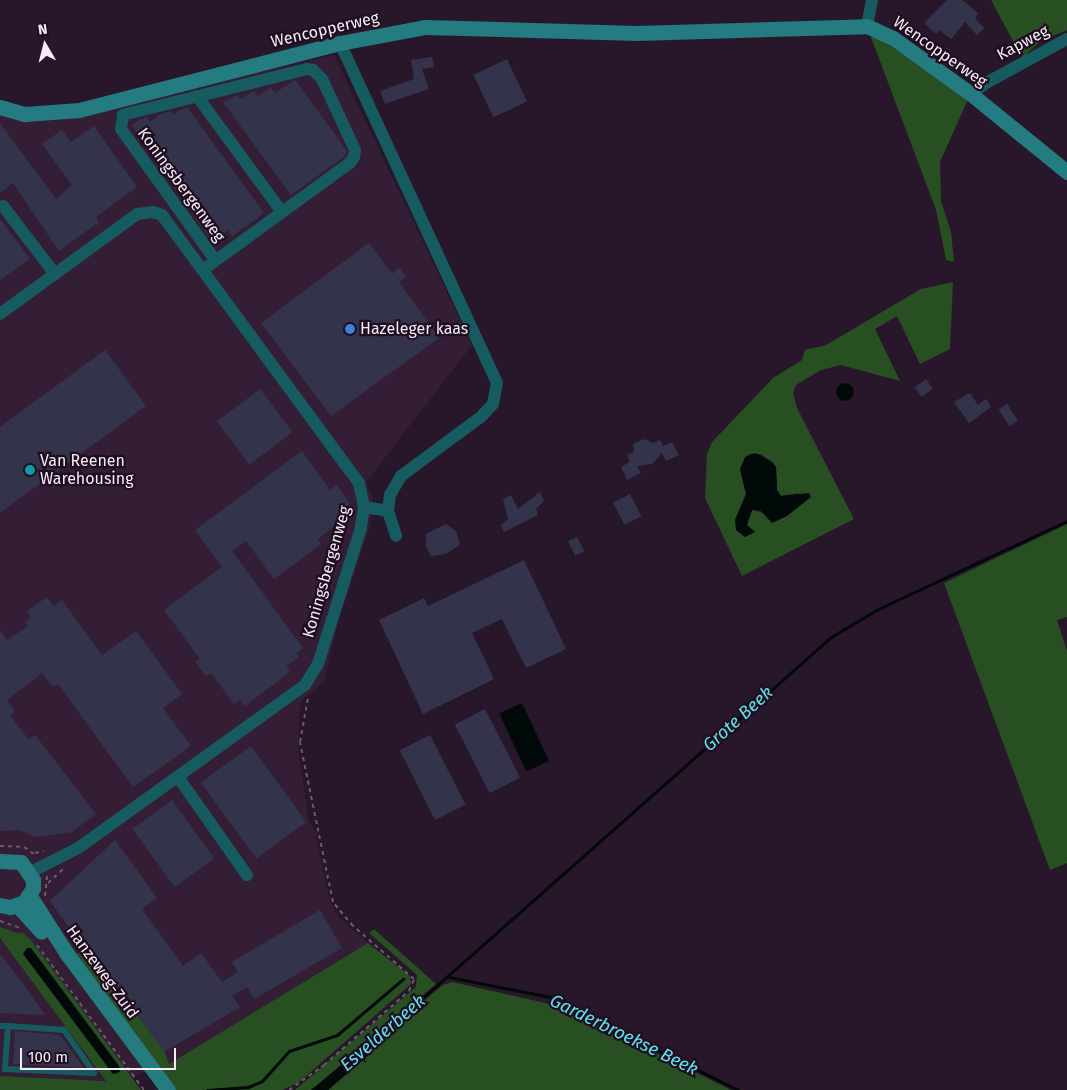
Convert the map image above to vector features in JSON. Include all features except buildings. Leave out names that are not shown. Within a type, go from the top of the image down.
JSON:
[{"type":"street","points":[[867,26],[872,0]]},
{"type":"street","name":"Wencopperweg","points":[[0,107],[25,114],[78,110],[340,43],[425,27],[637,33],[867,26],[892,38],[971,94],[1067,172]]},
{"type":"street","name":"Kapweg","points":[[971,94],[986,83],[1067,38]]},
{"type":"street","points":[[340,43],[497,384],[494,404],[482,416],[401,476],[390,495],[388,511],[396,536]]},
{"type":"street","name":"Koningsbergenweg","points":[[204,269],[354,157],[352,143],[318,73],[306,69],[128,112],[120,122],[120,129],[215,260]]},
{"type":"street","points":[[197,96],[282,212]]},
{"type":"street","points":[[3,206],[55,274]]},
{"type":"street","name":"Koningsbergenweg","points":[[0,314],[144,212],[153,212],[167,219],[352,472],[359,483],[364,507],[357,541],[318,664],[311,676],[298,691],[78,848],[31,872]]},
{"type":"street","points":[[364,507],[388,511]]},
{"type":"street","points":[[178,776],[247,875]]},
{"type":"street","points":[[0,861],[15,859],[31,872],[33,888],[30,896],[17,906],[0,905]]},
{"type":"street","name":"Hanzeweg-Zuid","points":[[30,896],[66,954],[168,1090]]},
{"type":"street","name":"Hanzeweg-Zuid","points":[[17,906],[61,958],[158,1090]]},
{"type":"lane","points":[[0,1026],[8,1026],[64,1030],[94,1073],[5,1069],[8,1026]]},
{"type":"path","points":[[289,1090],[324,1065],[409,991],[414,979],[353,926],[333,902],[300,742],[309,696]]},
{"type":"path","points":[[0,921],[24,931]]},
{"type":"path","points":[[32,938],[144,1090]]},
{"type":"shaded area","points":[[334,55],[472,345],[366,482],[373,499],[370,526],[338,622],[324,682],[302,700],[299,716],[298,747],[309,822],[319,836],[316,839],[330,901],[339,918],[368,943],[169,1064],[117,1081],[0,1076],[0,114],[26,121],[51,120]]},
{"type":"shaded area","points":[[841,383],[849,383],[854,388],[852,399],[841,401],[836,396],[836,388]]},
{"type":"shaded area","points":[[755,453],[772,462],[776,467],[777,490],[781,496],[809,493],[811,497],[787,516],[772,523],[760,510],[752,510],[747,525],[755,532],[745,537],[736,530],[735,520],[746,494],[740,469],[745,457]]},
{"type":"shaded area","points":[[522,703],[549,761],[526,772],[499,714]]},
{"type":"shaded area","points":[[27,948],[31,948],[119,1066],[120,1072],[113,1074],[23,954]]},
{"type":"shaded area","name":"Esvelderbeek","points":[[377,1037],[374,1050],[328,1090],[311,1090]]},
{"type":"green space","points":[[991,0],[1067,0],[1067,30],[1041,41],[1022,58]]},
{"type":"green space","points":[[869,32],[969,97],[940,162],[941,201],[951,232],[954,262],[946,260],[936,210]]},
{"type":"green space","points":[[953,282],[950,349],[920,364],[897,316],[875,329],[900,381],[841,365],[821,370],[796,385],[793,393],[797,408],[854,519],[742,576],[705,498],[707,454],[712,442],[773,378],[802,360],[805,350],[826,345],[921,289]],"holes":[[[749,454],[761,454],[776,467],[777,490],[781,496],[799,493],[764,513],[752,510],[747,525],[735,520],[746,494],[740,469]]]},
{"type":"green space","points":[[1067,524],[1067,617],[1057,620],[1067,651],[1067,863],[1050,870],[944,583]]},
{"type":"green space","points":[[48,912],[77,954],[85,948],[164,1050],[169,1064],[368,943],[410,976],[411,984],[298,1083],[282,1090],[173,1090],[82,970]]},
{"type":"green space","points":[[0,927],[20,934],[22,932],[31,940],[141,1090],[0,1090],[0,1076],[106,1081],[0,938]]},
{"type":"green space","points":[[374,929],[436,984],[311,1090],[295,1090],[416,987],[417,975],[369,933]]},
{"type":"green space","points":[[452,982],[563,1007],[731,1090],[328,1090],[368,1056],[376,1046],[378,1039],[443,985]]},
{"type":"waterway","name":"Grote Beek","points":[[375,1040],[831,637],[878,609],[1067,521]]},
{"type":"waterway","name":"Garderbroekse Beek","points":[[449,977],[550,997],[738,1090]]},
{"type":"waterway","points":[[207,1090],[248,1087],[262,1081],[289,1051],[337,1035],[403,979]]},
{"type":"place","name":"Hazeleger kaas","points":[[350,329]]},
{"type":"place","name":"Van Reenen Warehousing","points":[[30,470]]}]
